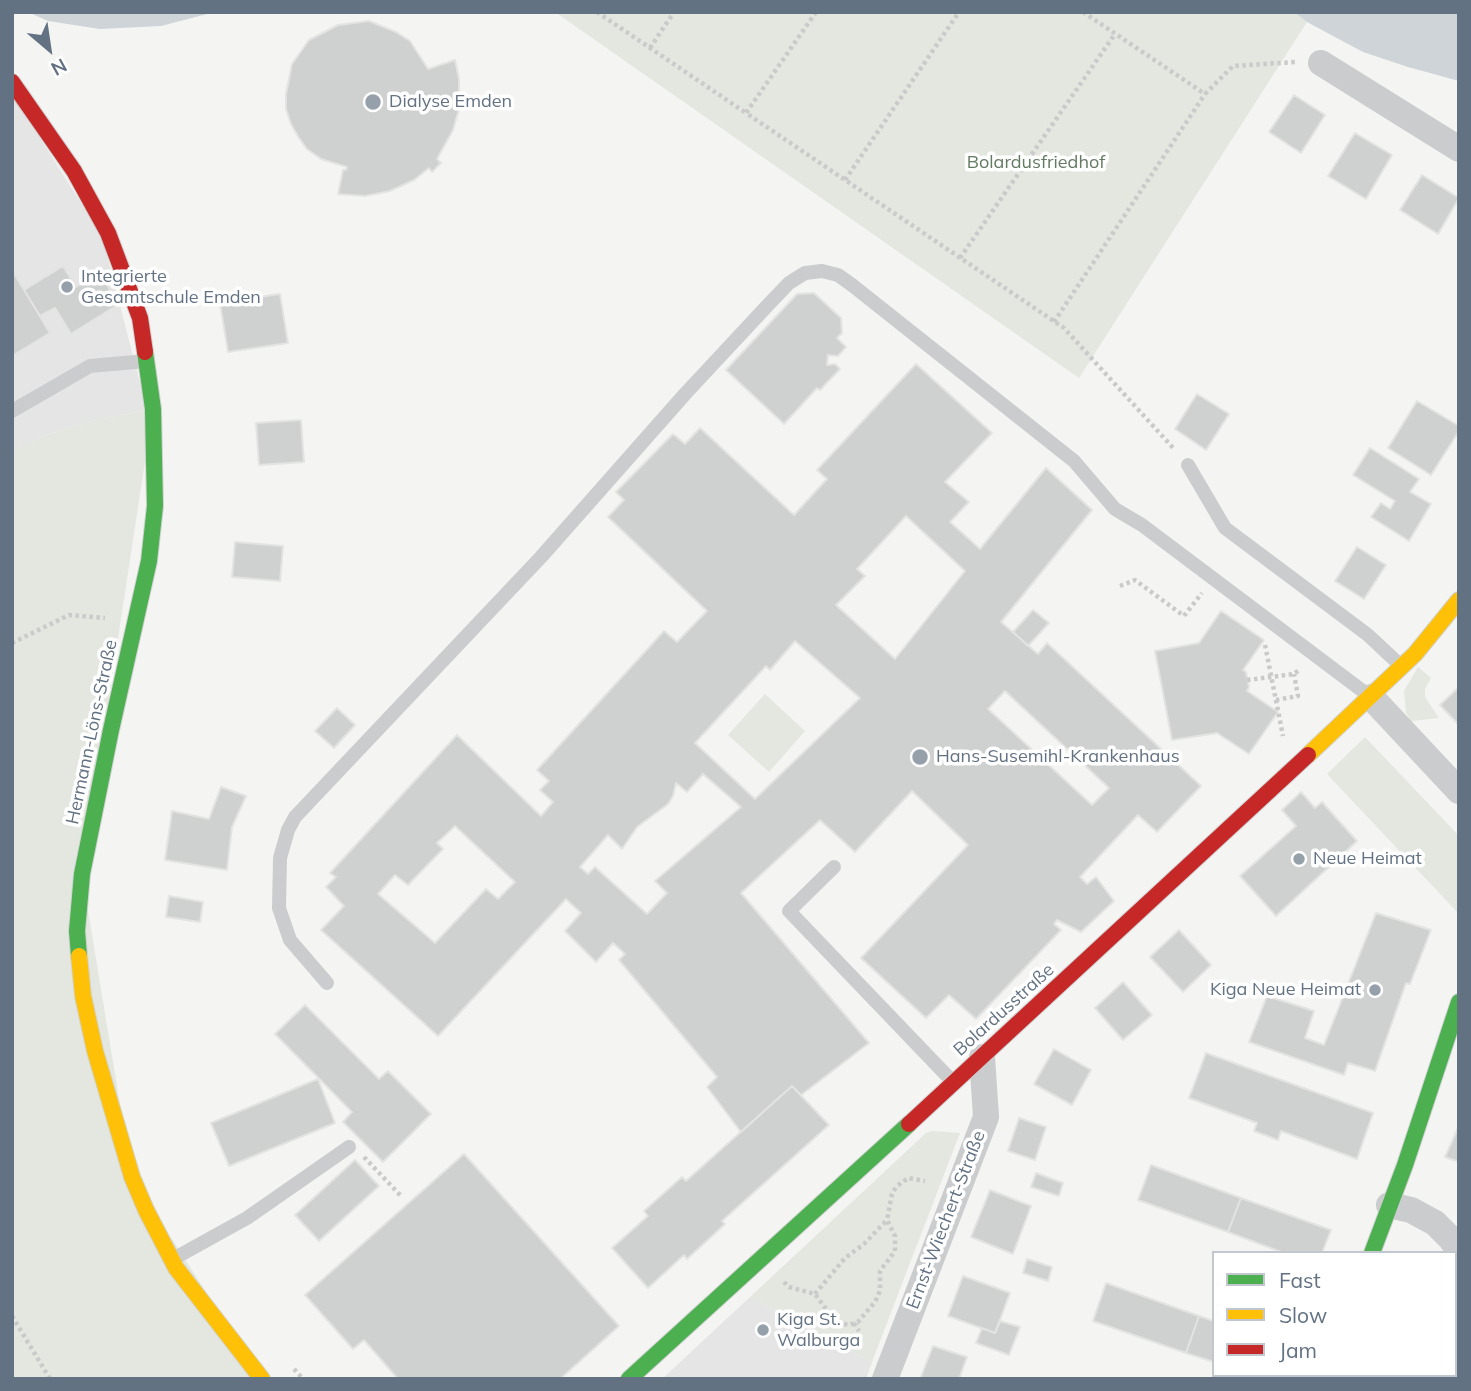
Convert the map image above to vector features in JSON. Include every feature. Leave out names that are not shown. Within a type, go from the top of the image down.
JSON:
[{"type":"street","points":[[1321,63],[1459,149]]},
{"type":"street","name":"Hermann-Löns-Straße","points":[[12,82],[74,171],[108,233],[140,318],[153,409],[155,506],[149,561],[82,874],[77,931],[83,996],[108,1101],[132,1177],[146,1210],[191,1290],[262,1379]]},
{"type":"street","name":"Bolardusstraße","points":[[629,1379],[1371,697],[1402,667],[1459,600]]},
{"type":"street","points":[[1371,697],[1459,792]]},
{"type":"street","points":[[1373,1251],[1459,1002]]},
{"type":"street","name":"Ernst-Wiechert-Straße","points":[[885,1379],[986,1116],[982,1057]]},
{"type":"street","points":[[1389,1205],[1411,1210],[1435,1223],[1459,1251]]},
{"type":"lane","points":[[327,983],[290,940],[279,908],[280,858],[288,830],[295,817],[541,557],[767,306],[789,283],[805,273],[822,271],[838,275],[852,285],[1074,461],[1115,509],[1142,525],[1371,697]]},
{"type":"lane","points":[[12,411],[90,366],[147,361]]},
{"type":"lane","points":[[1188,465],[1225,528],[1368,635],[1402,667]]},
{"type":"lane","points":[[834,867],[789,911],[953,1082]]},
{"type":"lane","points":[[172,1259],[247,1218],[349,1147]]},
{"type":"path","points":[[597,12],[1064,328],[1188,465]]},
{"type":"path","points":[[650,48],[674,12]]},
{"type":"path","points":[[746,113],[816,12]]},
{"type":"path","points":[[845,180],[959,12]]},
{"type":"path","points":[[1083,12],[1205,94]]},
{"type":"path","points":[[960,258],[1115,34]]},
{"type":"path","points":[[1054,322],[1205,94],[1233,66],[1282,61],[1321,63]]},
{"type":"path","points":[[1120,586],[1135,580],[1184,616],[1212,578]]},
{"type":"path","points":[[1259,613],[1290,772]]},
{"type":"path","points":[[12,643],[69,615],[137,622]]},
{"type":"path","points":[[1247,680],[1297,673],[1311,652]]},
{"type":"path","points":[[1276,700],[1298,695],[1294,674]]},
{"type":"path","points":[[349,1147],[363,1157],[401,1196]]},
{"type":"path","points":[[815,1294],[838,1265],[864,1244],[887,1220],[892,1194],[902,1181],[914,1177],[925,1181]]},
{"type":"path","points":[[762,1257],[789,1287],[815,1294],[834,1320],[854,1323],[875,1302],[880,1291],[880,1271],[895,1251],[895,1236],[887,1220]]},
{"type":"path","points":[[12,1316],[50,1379]]},
{"type":"path","points":[[854,1323],[859,1331]]},
{"type":"shaded area","points":[[28,12],[215,12],[161,26],[100,29],[48,21]]},
{"type":"shaded area","points":[[1294,12],[1459,12],[1459,81],[1363,52],[1307,22]]},
{"type":"shaded area","name":"Integrierte Gesamtschule Emden","points":[[12,94],[102,236],[147,410],[98,419],[47,435],[12,451]]},
{"type":"shaded area","name":"Kiga St. Walburga","points":[[750,1297],[872,1362],[866,1379],[662,1379]]},
{"type":"green space","name":"Bolardusfriedhof","points":[[555,12],[1295,12],[1307,22],[1079,378]]},
{"type":"green space","points":[[153,409],[82,874],[132,1177],[262,1379],[12,1379],[12,451],[47,435],[98,419]]},
{"type":"green space","points":[[1418,667],[1431,678],[1425,689],[1425,697],[1439,718],[1411,721],[1406,713],[1404,691]]},
{"type":"green space","points":[[765,694],[805,731],[769,772],[728,735]]},
{"type":"green space","points":[[1365,737],[1459,836],[1459,914],[1327,774]]},
{"type":"green space","points":[[926,1133],[960,1133],[872,1362],[750,1297]]},
{"type":"building","name":"Dialyse Emden","points":[[369,21],[410,41],[428,69],[455,60],[459,79],[459,109],[453,130],[437,159],[441,163],[432,172],[429,168],[414,180],[390,191],[365,196],[338,194],[343,170],[347,167],[321,159],[307,149],[291,124],[286,109],[286,94],[292,64],[309,40],[338,25]]},
{"type":"building","points":[[1294,95],[1325,115],[1301,153],[1269,132]]},
{"type":"building","points":[[1355,133],[1392,155],[1366,199],[1328,176]]},
{"type":"building","points":[[1422,175],[1459,198],[1438,234],[1400,210]]},
{"type":"building","points":[[63,266],[76,287],[100,273],[119,304],[71,334],[55,308],[40,316],[24,290]]},
{"type":"building","points":[[12,270],[50,333],[12,356]]},
{"type":"building","points":[[814,293],[841,318],[842,333],[837,338],[846,347],[838,356],[828,355],[827,365],[835,364],[840,369],[820,390],[817,388],[784,424],[726,370],[797,294]]},
{"type":"building","points":[[280,294],[288,343],[228,352],[220,303]]},
{"type":"building","name":"Hans-Susemihl-Krankenhaus","points":[[916,364],[992,433],[945,482],[969,502],[950,522],[980,549],[1046,468],[1092,510],[1001,622],[1038,654],[1047,643],[1201,786],[1157,832],[1138,815],[1080,877],[1087,884],[1096,877],[1114,901],[1081,932],[1057,920],[1054,924],[1061,930],[976,1019],[949,995],[926,1018],[861,958],[968,845],[912,791],[855,852],[820,820],[741,893],[869,1043],[801,1095],[792,1086],[741,1132],[707,1087],[717,1077],[619,960],[625,954],[613,943],[596,962],[565,931],[581,913],[566,899],[438,1036],[321,930],[344,906],[326,887],[336,877],[330,873],[457,735],[541,816],[553,802],[540,790],[549,781],[537,770],[664,631],[677,642],[707,611],[608,517],[624,500],[616,492],[673,434],[685,444],[700,428],[794,515],[827,479],[817,470]],"holes":[[[906,516],[965,571],[895,659],[836,605],[865,576],[857,569]],[[795,641],[860,698],[755,799],[695,743],[766,666],[770,670]],[[1005,691],[1109,788],[1092,805],[988,709]],[[703,774],[741,807],[655,881],[667,893],[647,914],[595,867],[588,874],[580,867],[608,835],[622,849],[637,827],[668,804],[676,783],[687,792]],[[455,826],[515,882],[498,899],[486,889],[435,943],[378,894],[395,875],[408,885],[443,849],[437,843]]]},
{"type":"building","points":[[1197,394],[1229,414],[1206,450],[1175,429]]},
{"type":"building","points":[[1417,401],[1459,426],[1459,431],[1431,475],[1388,448]]},
{"type":"building","points":[[301,420],[304,462],[259,465],[256,423]]},
{"type":"building","points":[[1370,448],[1419,479],[1410,492],[1431,504],[1409,541],[1371,517],[1381,503],[1390,509],[1395,501],[1353,475]]},
{"type":"building","points":[[235,542],[283,546],[280,581],[232,577]]},
{"type":"building","points":[[1357,547],[1386,565],[1364,599],[1335,581]]},
{"type":"building","points":[[1033,610],[1049,623],[1028,646],[1013,632]]},
{"type":"building","points":[[1221,611],[1264,640],[1243,670],[1246,672],[1249,687],[1247,691],[1278,712],[1249,754],[1217,733],[1172,740],[1155,651],[1199,643]]},
{"type":"building","points":[[1459,687],[1459,725],[1440,705]]},
{"type":"building","points":[[337,708],[355,725],[334,748],[315,731]]},
{"type":"building","points":[[221,787],[246,796],[232,827],[227,870],[165,860],[172,811],[209,819]]},
{"type":"building","name":"Neue Heimat","points":[[1301,792],[1315,808],[1322,802],[1357,841],[1276,916],[1240,876],[1296,826],[1282,810]]},
{"type":"building","points":[[169,896],[203,902],[200,922],[166,917]]},
{"type":"building","name":"Kiga Neue Heimat","points":[[1376,913],[1431,930],[1410,984],[1406,983],[1375,1071],[1348,1063],[1344,1075],[1249,1042],[1267,996],[1314,1011],[1305,1038],[1324,1045]]},
{"type":"building","points":[[1179,930],[1211,965],[1183,992],[1150,957]]},
{"type":"building","points":[[1123,982],[1152,1015],[1123,1040],[1095,1008]]},
{"type":"building","points":[[305,1005],[379,1079],[388,1071],[431,1114],[383,1162],[343,1122],[352,1112],[275,1034]]},
{"type":"building","points":[[1054,1049],[1091,1070],[1072,1105],[1034,1084]]},
{"type":"building","points":[[1206,1053],[1373,1113],[1357,1159],[1281,1131],[1278,1140],[1254,1131],[1257,1123],[1189,1098]]},
{"type":"building","points":[[318,1079],[335,1123],[229,1166],[211,1123]]},
{"type":"building","points":[[792,1086],[829,1125],[722,1221],[725,1224],[687,1259],[684,1255],[648,1288],[612,1248],[648,1216],[644,1211],[682,1177],[686,1181]]},
{"type":"building","points":[[1019,1118],[1046,1127],[1035,1160],[1008,1151]]},
{"type":"building","points":[[1459,1126],[1459,1162],[1445,1157]]},
{"type":"building","points":[[464,1154],[619,1326],[560,1379],[398,1379],[364,1340],[353,1349],[305,1295]]},
{"type":"building","points":[[355,1160],[379,1186],[319,1241],[295,1215]]},
{"type":"building","points":[[1151,1165],[1241,1198],[1228,1232],[1138,1200]]},
{"type":"building","points":[[1036,1173],[1063,1183],[1059,1196],[1031,1187]]},
{"type":"building","points":[[990,1190],[1031,1206],[1013,1254],[971,1237]]},
{"type":"building","points":[[1241,1198],[1331,1230],[1323,1251],[1279,1251],[1228,1232]]},
{"type":"building","points":[[1027,1259],[1052,1267],[1048,1281],[1023,1273]]},
{"type":"building","points":[[963,1276],[1010,1293],[995,1333],[948,1316]]},
{"type":"building","points":[[1106,1283],[1199,1316],[1186,1353],[1093,1321]]},
{"type":"building","points":[[1199,1316],[1212,1320],[1212,1361],[1186,1353]]},
{"type":"building","points":[[1000,1321],[1020,1327],[1009,1355],[976,1343],[982,1328],[995,1333]]},
{"type":"building","points":[[1457,1322],[1459,1325],[1457,1356]]},
{"type":"building","points":[[933,1346],[967,1357],[959,1379],[920,1379]]},
{"type":"building","points":[[1459,1355],[1459,1379],[1439,1379],[1438,1377],[1457,1377]]},
{"type":"traffic: fast","points":[[79,956],[77,931],[82,874],[149,561],[155,506],[153,409],[145,352]]},
{"type":"traffic: fast","points":[[1373,1251],[1405,1165],[1459,1002]]},
{"type":"traffic: fast","points":[[629,1379],[909,1124]]},
{"type":"traffic: slow","points":[[1308,755],[1415,654],[1459,600]]},
{"type":"traffic: slow","points":[[79,956],[83,996],[95,1051],[132,1177],[146,1210],[176,1268],[262,1379]]},
{"type":"traffic: jam","points":[[12,82],[74,171],[108,233],[140,318],[145,352]]},
{"type":"traffic: jam","points":[[909,1124],[1308,755]]},
{"type":"place","name":"Dialyse Emden","points":[[373,102]]},
{"type":"place","name":"Integrierte Gesamtschule Emden","points":[[67,287]]},
{"type":"place","name":"Hans-Susemihl-Krankenhaus","points":[[920,757]]},
{"type":"place","name":"Neue Heimat","points":[[1299,859]]},
{"type":"place","name":"Kiga Neue Heimat","points":[[1375,990]]},
{"type":"place","name":"Kiga St. Walburga","points":[[763,1330]]}]
